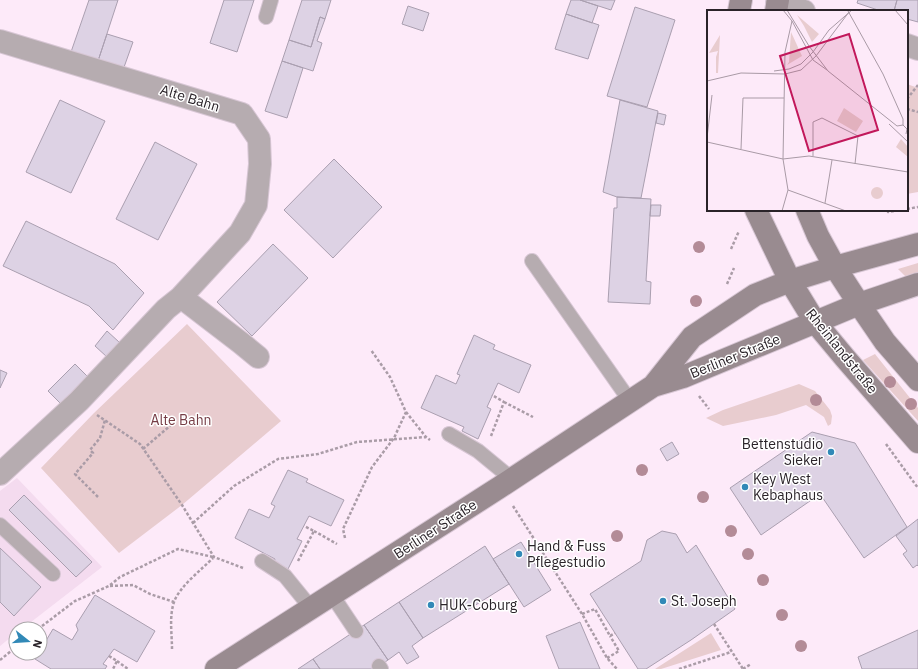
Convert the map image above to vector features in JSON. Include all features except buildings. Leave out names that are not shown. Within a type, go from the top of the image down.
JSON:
[{"type":"main road","points":[[739,10],[741,0]]},
{"type":"main road","name":"Rheinlandstraße","points":[[756,211],[790,281],[815,322],[918,442]]},
{"type":"main road","points":[[807,211],[818,236],[835,267],[859,304],[885,342],[918,380]]},
{"type":"main road","name":"Berliner Straße","points":[[653,386],[692,337],[755,296],[790,281],[918,244]]},
{"type":"main road","name":"Berliner Straße","points":[[216,669],[506,483],[653,386],[691,374],[859,304],[918,284]]},
{"type":"street","points":[[777,5],[800,10]]},
{"type":"street","name":"Alte Bahn","points":[[0,41],[242,114],[259,139],[260,164],[256,205],[240,233],[181,297],[166,309],[79,401],[0,474]]},
{"type":"street","points":[[908,45],[918,48]]},
{"type":"street","points":[[181,297],[242,343],[258,357]]},
{"type":"lane","points":[[266,17],[271,0]]},
{"type":"lane","points":[[532,261],[630,401]]},
{"type":"lane","points":[[449,434],[478,451],[506,483]]},
{"type":"lane","points":[[0,525],[53,574]]},
{"type":"lane","points":[[262,561],[285,576],[311,608]]},
{"type":"lane","points":[[332,595],[356,631]]},
{"type":"path","points":[[908,98],[918,85]]},
{"type":"path","points":[[908,110],[918,112]]},
{"type":"path","points":[[908,209],[918,207]]},
{"type":"path","points":[[345,538],[343,529],[372,467],[394,438],[406,412],[390,377],[371,350]]},
{"type":"path","points":[[492,396],[533,418]]},
{"type":"path","points":[[79,401],[140,444],[214,557]]},
{"type":"path","points":[[490,438],[504,402]]},
{"type":"path","points":[[98,497],[75,474],[93,453],[90,450],[100,438],[105,420]]},
{"type":"path","points":[[143,449],[171,425]]},
{"type":"path","points":[[193,523],[234,486],[278,459],[318,454],[357,442],[394,438],[426,437]]},
{"type":"path","points":[[886,444],[918,488]]},
{"type":"path","points":[[506,483],[522,519],[582,614],[607,658],[617,669]]},
{"type":"path","points":[[304,526],[336,544]]},
{"type":"path","points":[[297,564],[314,531]]},
{"type":"path","points":[[48,622],[76,601],[109,586],[120,577],[178,549],[214,557],[248,570]]},
{"type":"path","points":[[172,649],[171,620],[174,602],[180,591],[214,557]]},
{"type":"path","points":[[109,586],[133,585],[150,594],[174,602]]},
{"type":"path","points":[[582,614],[595,609],[619,651],[607,658]]},
{"type":"path","points":[[714,624],[743,669],[751,664]]},
{"type":"path","points":[[610,636],[616,633]]},
{"type":"path","points":[[679,669],[731,652]]},
{"type":"path","points":[[0,660],[8,654]]},
{"type":"path","points":[[109,656],[128,669]]},
{"type":"path","points":[[113,669],[117,661]]},
{"type":"shaded area","points":[[17,478],[102,567],[32,621],[8,621],[8,640],[0,646],[0,491]]},
{"type":"green space","points":[[908,84],[918,88],[918,192],[908,194]]},
{"type":"green space","points":[[918,263],[918,274],[906,277],[898,269]]},
{"type":"green space","name":"Alte Bahn","points":[[187,324],[281,421],[182,505],[119,553],[41,468],[94,413]]},
{"type":"green space","points":[[875,354],[918,408],[918,421],[863,360]]},
{"type":"green space","points":[[799,384],[815,391],[830,410],[832,416],[831,424],[828,426],[824,417],[806,405],[776,415],[723,426],[706,418],[723,410]]},
{"type":"green space","points":[[711,633],[721,650],[661,669],[655,669]]},
{"type":"place","name":"Bettenstudio Sieker","points":[[831,452]]},
{"type":"place","name":"Key West Kebaphaus","points":[[745,487]]},
{"type":"place","name":"Hand & Fuss Pflegestudio","points":[[519,554]]},
{"type":"place","name":"St. Joseph","points":[[663,601]]},
{"type":"place","name":"HUK-Coburg","points":[[431,605]]}]
